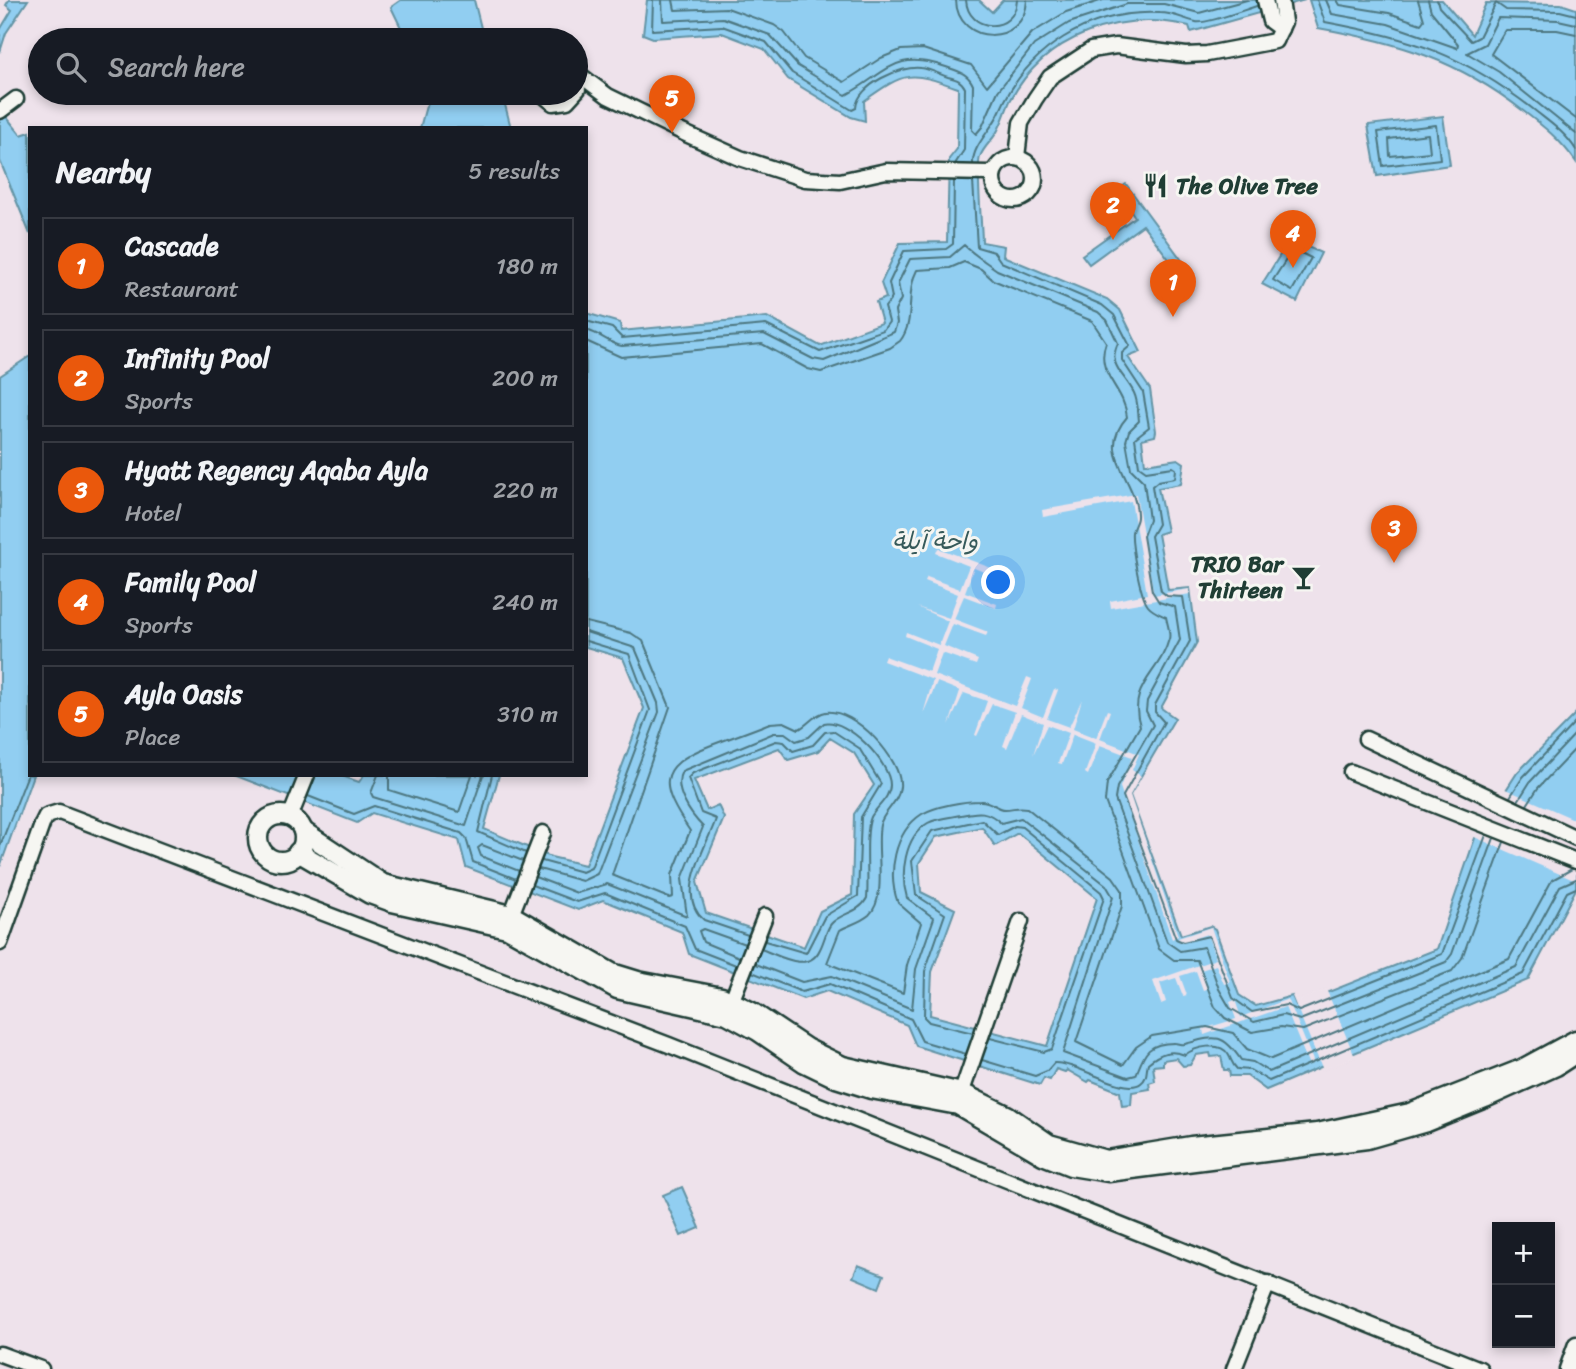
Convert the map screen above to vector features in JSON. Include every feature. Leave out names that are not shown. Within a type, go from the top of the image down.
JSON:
[{"type":"street","points":[[1017,158],[1021,123],[1050,77],[1091,50],[1116,46],[1186,55],[1207,54],[1275,41],[1284,22],[1282,5]]},
{"type":"street","points":[[1266,7],[1273,25],[1281,29]]},
{"type":"street","points":[[588,81],[608,96],[740,158],[805,179],[840,181],[886,171],[947,171],[991,175]]},
{"type":"street","points":[[588,96],[608,96]]},
{"type":"street","points":[[0,111],[16,99]]},
{"type":"street","points":[[1017,158],[1024,160],[1035,173],[1036,181],[1028,195],[1021,199],[1005,199],[998,193],[991,175],[1000,162],[1017,158]]},
{"type":"street","points":[[1366,739],[1576,838]]},
{"type":"street","points":[[1351,772],[1576,861]]},
{"type":"street","points":[[303,831],[298,852],[285,860],[277,860],[264,853],[259,846],[258,831],[268,819],[293,810],[306,777]]},
{"type":"street","points":[[293,810],[303,831],[383,884],[511,916],[612,973],[638,982],[732,1000],[806,1048],[843,1066],[1007,1115],[1049,1144],[1106,1160],[1191,1146],[1367,1139],[1426,1122],[1556,1066],[1576,1053]]},
{"type":"street","points":[[0,943],[43,822],[46,816],[59,812],[682,1050],[1480,1369]]},
{"type":"street","points":[[511,916],[542,833]]},
{"type":"street","points":[[298,852],[370,894],[392,902],[511,916]]},
{"type":"street","points":[[732,1000],[765,916]]},
{"type":"street","points":[[960,1099],[1021,921]]},
{"type":"street","points":[[1287,1144],[1438,1104],[1531,1064],[1576,1040]]},
{"type":"street","points":[[1234,1369],[1268,1283]]},
{"type":"street","points":[[1567,1369],[1576,1344]]},
{"type":"street","points":[[0,1354],[41,1369]]},
{"type":"water","points":[[9,0],[28,0],[6,33],[0,52],[0,30],[12,10],[6,5]]},
{"type":"water","points":[[401,0],[474,0],[481,28],[401,28],[391,7]]},
{"type":"water","name":"واحة آيلة","points":[[647,0],[979,0],[992,12],[1003,0],[1305,0],[1191,32],[1189,26],[1163,22],[1111,25],[1064,44],[1043,59],[1025,78],[1010,101],[998,130],[980,157],[982,242],[1004,246],[1003,256],[1107,299],[1120,310],[1141,352],[1128,357],[1150,389],[1156,431],[1155,436],[1142,439],[1145,464],[1178,459],[1184,463],[1181,484],[1158,488],[1167,531],[1158,534],[1168,590],[1190,588],[1197,642],[1161,708],[1175,718],[1130,795],[1181,935],[1210,926],[1215,929],[1239,995],[1256,1006],[1292,996],[1296,1005],[1437,949],[1475,838],[1517,773],[1576,713],[1576,889],[1528,980],[1266,1090],[1247,1076],[1230,1076],[1229,1070],[1224,1070],[1221,1056],[1211,1057],[1210,1053],[1196,1055],[1190,1065],[1183,1066],[1176,1058],[1163,1060],[1163,1065],[1153,1066],[1155,1081],[1149,1083],[1150,1089],[1132,1092],[1131,1105],[1122,1106],[1120,1092],[1090,1080],[1088,1082],[1067,1070],[1065,1072],[1056,1069],[1050,1080],[1044,1078],[1040,1085],[916,1046],[907,1025],[827,991],[803,999],[689,954],[682,932],[603,900],[578,910],[466,867],[459,840],[372,813],[357,823],[239,777],[345,777],[359,782],[363,777],[498,777],[484,829],[551,857],[585,865],[644,708],[623,658],[588,648],[588,314],[620,323],[621,331],[767,317],[820,346],[882,323],[876,302],[886,298],[881,283],[900,243],[947,242],[949,159],[957,149],[958,88],[918,77],[899,79],[864,101],[865,121],[851,117],[788,79],[764,49],[722,33],[653,38],[643,34]],"holes":[[[830,738],[854,753],[874,785],[854,814],[852,895],[820,911],[804,947],[706,913],[697,882],[724,818],[718,805],[707,810],[694,780],[779,748],[788,760],[818,751]],[[982,827],[995,846],[1018,833],[1097,898],[1047,1046],[930,1015],[932,972],[955,909],[921,892],[919,863],[936,837]]]},
{"type":"water","points":[[1309,0],[1442,0],[1472,35],[1486,3],[1561,4],[1576,9],[1576,162],[1544,128],[1474,78],[1400,47],[1318,28]]},
{"type":"water","points":[[505,105],[510,126],[421,126],[426,106]]},
{"type":"water","points":[[0,109],[21,135],[28,133],[28,229],[0,161]]},
{"type":"water","points":[[1443,116],[1450,165],[1377,176],[1368,125]]},
{"type":"water","points":[[1126,184],[1189,270],[1181,275],[1143,225],[1089,264],[1082,255],[1135,217],[1117,190]]},
{"type":"water","points":[[1290,239],[1321,253],[1297,302],[1262,284]]},
{"type":"water","points":[[28,357],[28,777],[32,777],[0,867],[0,376]]},
{"type":"water","points":[[682,1187],[700,1228],[681,1236],[663,1195]]},
{"type":"water","points":[[858,1265],[884,1275],[879,1288],[853,1277]]},
{"type":"pier","points":[[1136,494],[1154,595],[1189,589],[1190,594],[1111,608],[1110,601],[1147,594],[1131,501],[1043,517],[1042,510]]},
{"type":"pier","points":[[938,548],[1010,575],[1007,581],[974,568],[965,592],[997,604],[996,608],[964,596],[954,619],[988,632],[986,636],[953,624],[944,646],[978,660],[976,665],[942,653],[934,675],[1015,706],[1027,677],[1032,679],[1021,708],[1043,717],[1054,689],[1058,690],[1047,719],[1069,727],[1082,699],[1073,729],[1096,738],[1107,710],[1110,711],[1100,739],[1139,754],[1132,770],[1141,776],[1130,795],[1178,936],[1172,939],[1120,787],[1132,757],[1100,745],[1088,775],[1085,773],[1096,743],[1073,734],[1062,764],[1058,763],[1069,733],[1047,725],[1033,755],[1043,723],[1021,714],[1007,748],[1003,746],[1015,712],[992,704],[977,736],[975,735],[987,701],[964,693],[949,725],[960,691],[937,682],[923,714],[933,680],[883,661],[885,656],[929,672],[937,649],[905,636],[906,632],[939,645],[948,621],[917,607],[949,618],[958,594],[925,581],[927,577],[960,589],[969,566],[936,553]]},
{"type":"pier","points":[[1503,788],[1576,820],[1576,881],[1472,836]]},
{"type":"pier","points":[[1211,927],[1230,982],[1224,984],[1216,965],[1201,970],[1207,989],[1203,990],[1196,971],[1180,976],[1187,995],[1183,996],[1176,978],[1160,983],[1166,1002],[1161,1004],[1153,981],[1216,959],[1207,934],[1180,943],[1178,938]]},
{"type":"pier","points":[[1326,989],[1355,1057],[1323,1070],[1292,996],[1295,995],[1297,1001]]},
{"type":"pier","points":[[1288,999],[1314,1063],[1309,1065],[1285,1007],[1204,1035],[1203,1029],[1236,1019],[1230,1002],[1235,1000],[1241,1017]]},
{"type":"place","name":"Ayla Oasis","points":[[672,133]]},
{"type":"place","name":"The Olive Tree","points":[[1156,186]]},
{"type":"place","name":"Infinity Pool","points":[[1113,240]]},
{"type":"place","name":"Family Pool","points":[[1293,268]]},
{"type":"place","name":"Cascade","points":[[1173,317]]},
{"type":"place","name":"Hyatt Regency Aqaba Ayla","points":[[1394,563]]},
{"type":"place","name":"TRIO Bar Thirteen","points":[[1303,577]]}]
